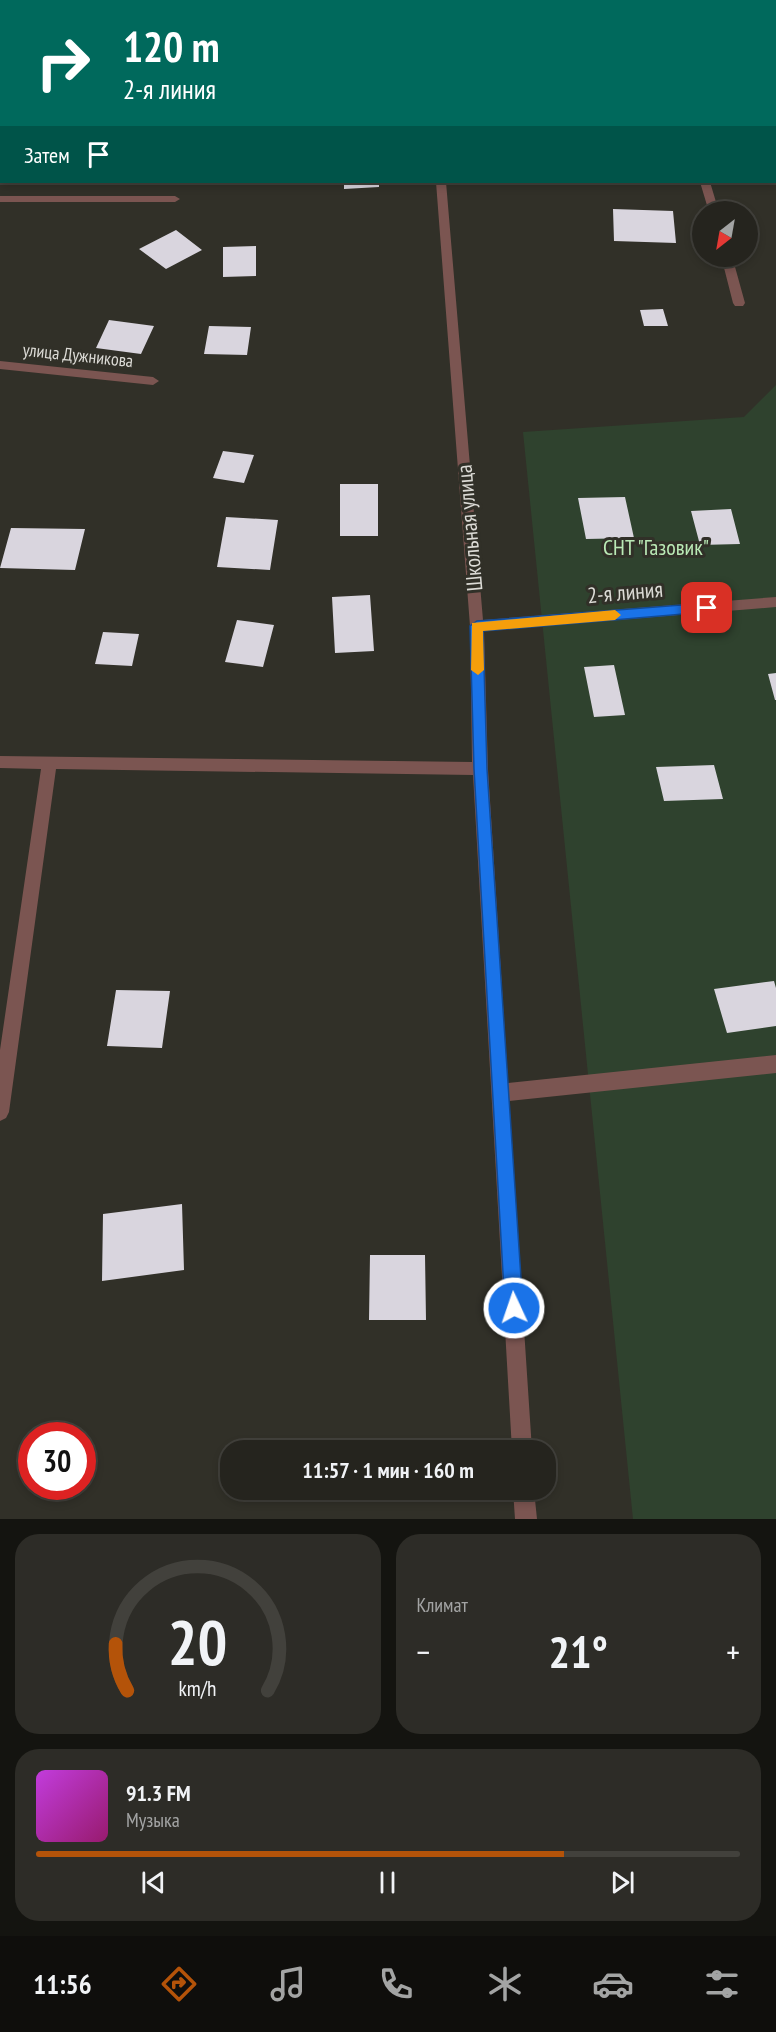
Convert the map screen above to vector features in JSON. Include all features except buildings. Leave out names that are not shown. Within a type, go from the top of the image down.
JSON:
[{"type":"street","name":"Школьная улица","points":[[441,183],[477,626],[480,769],[502,1093],[521,1440]]},
{"type":"street","points":[[705,183],[711,201]]},
{"type":"street","points":[[0,199],[175,200]]},
{"type":"street","points":[[729,267],[739,303]]},
{"type":"street","name":"улица Дужникова","points":[[0,365],[153,381]]},
{"type":"street","name":"2-я линия","points":[[477,626],[776,602]]},
{"type":"street","points":[[0,762],[480,769]]},
{"type":"street","points":[[0,1112],[49,764]]},
{"type":"street","points":[[502,1093],[776,1064]]},
{"type":"street","points":[[525,1500],[526,1519]]},
{"type":"green space","name":"СНТ \"Газовик\"","points":[[776,385],[776,1519],[633,1519],[523,432],[744,417]]},
{"type":"slow traffic","points":[[478,670],[477,626],[615,615]]},
{"type":"route","points":[[514,1308],[480,769],[477,626],[707,608]]}]
